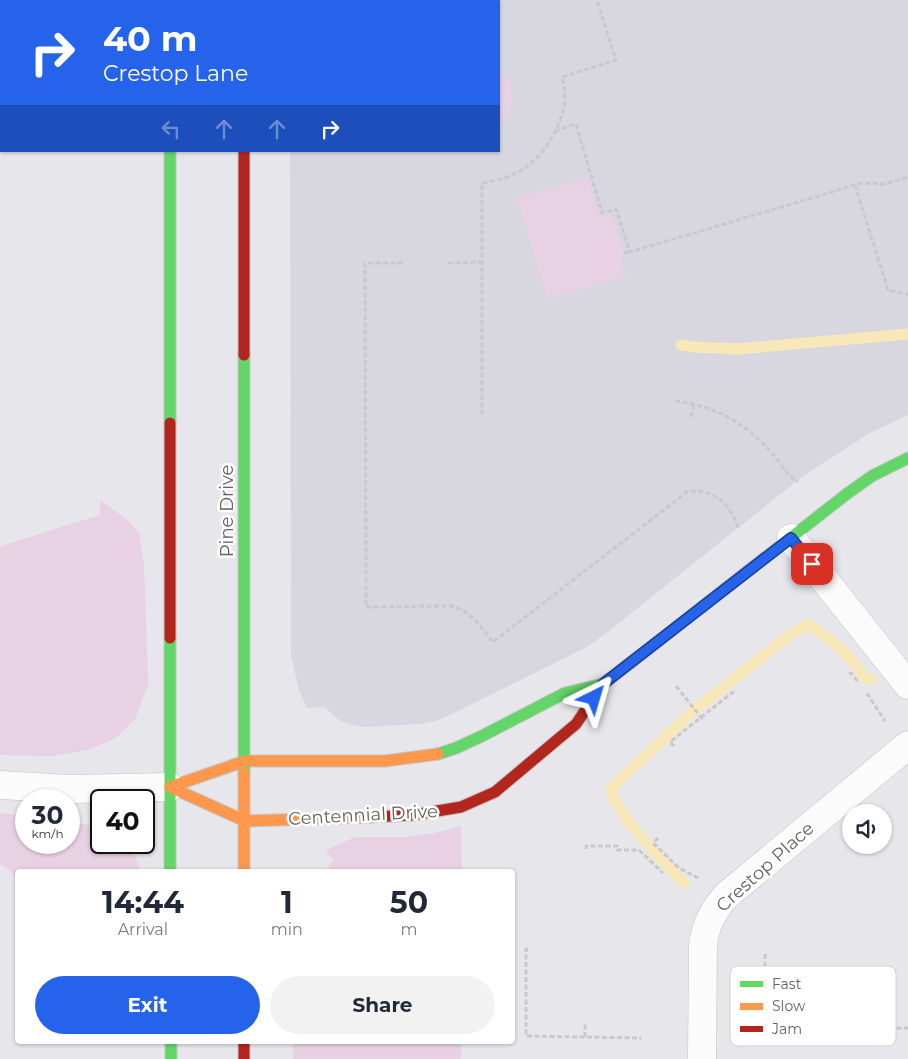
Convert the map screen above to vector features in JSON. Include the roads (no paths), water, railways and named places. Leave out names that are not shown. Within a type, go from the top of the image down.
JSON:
[{"type":"main road","points":[[170,152],[170,869]]},
{"type":"main road","name":"Pine Drive","points":[[244,152],[244,869]]},
{"type":"main road","name":"Centennial Drive","points":[[170,787],[245,821],[413,816],[461,807],[495,792],[576,724],[603,684],[859,485],[908,458]]},
{"type":"main road","name":"Centennial Drive","points":[[170,787],[245,761],[385,761],[434,755],[456,748],[482,736],[565,693],[603,684]]},
{"type":"main road","points":[[171,1044],[171,1059]]},
{"type":"main road","points":[[244,1044],[244,1059]]},
{"type":"street","points":[[791,538],[908,685]]},
{"type":"street","name":"Crestop Place","points":[[702,1059],[703,946],[705,931],[712,914],[727,895],[908,745]]},
{"type":"street","name":"Centennial Drive","points":[[0,785],[70,789],[170,787]]},
{"type":"waterway","points":[[681,345],[737,349],[908,334]]},
{"type":"waterway","points":[[697,708],[787,637],[807,624],[839,648],[854,663],[865,678],[871,679]]},
{"type":"waterway","points":[[684,883],[620,810],[611,788],[692,712]]}]
